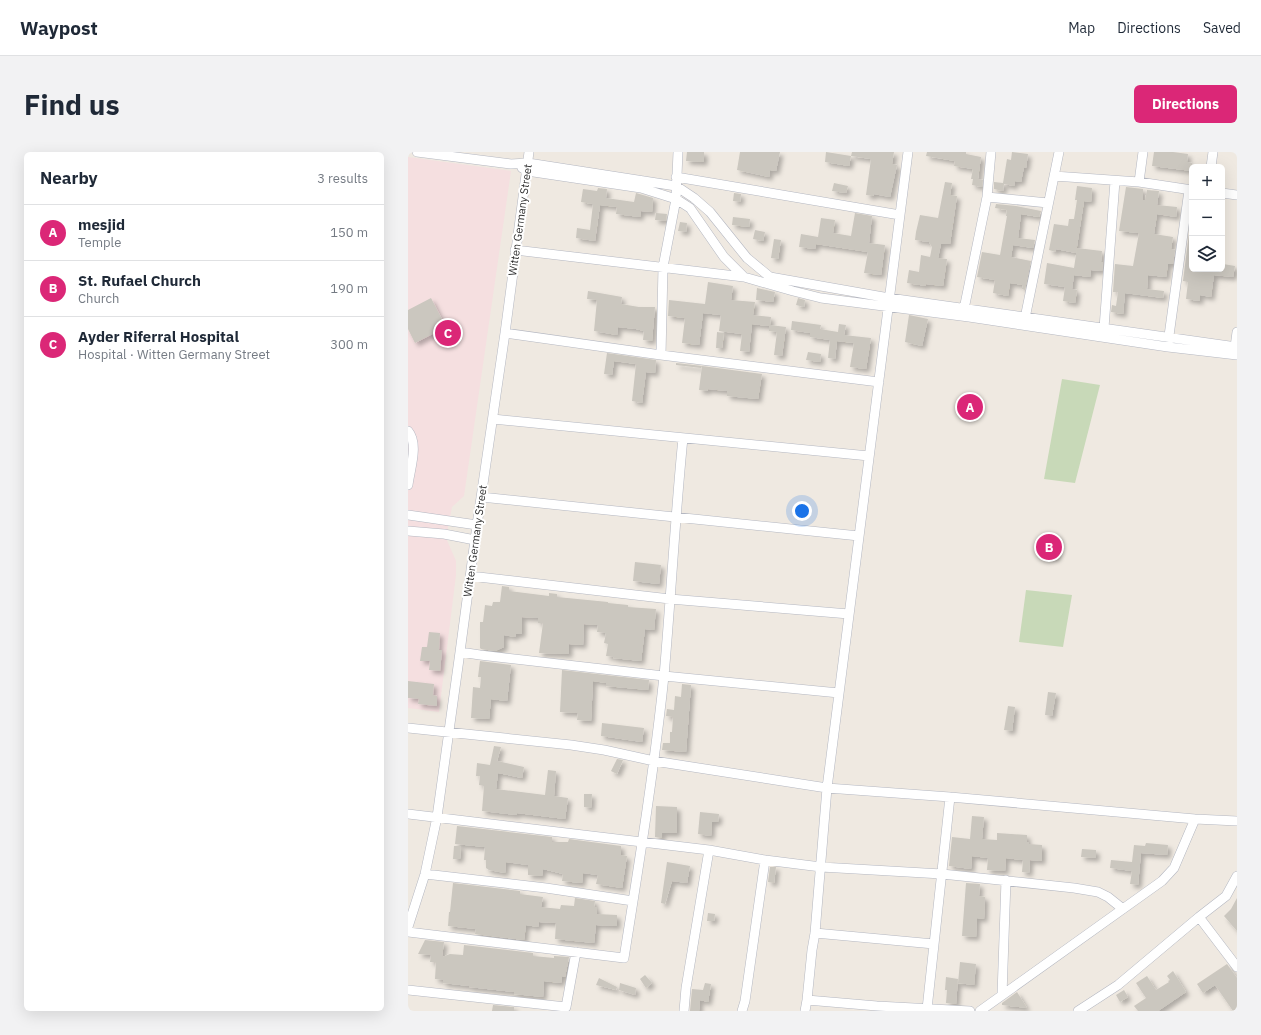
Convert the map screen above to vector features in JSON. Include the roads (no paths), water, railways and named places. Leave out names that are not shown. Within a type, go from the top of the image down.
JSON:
[{"type":"street","points":[[416,152],[511,164],[641,188],[676,199],[690,208],[724,257],[744,277],[821,298],[889,303],[964,312],[1168,342],[1236,350],[1237,332]]},
{"type":"street","name":"Witten Germany Street","points":[[408,927],[425,874],[436,817],[493,419],[529,152]]},
{"type":"street","points":[[661,355],[663,267],[676,199],[678,152]]},
{"type":"street","points":[[805,1011],[815,933],[827,788],[908,152]]},
{"type":"street","points":[[964,312],[987,197],[991,152]]},
{"type":"street","points":[[1024,321],[1054,176],[1056,152]]},
{"type":"street","points":[[1139,182],[1143,152]]},
{"type":"street","points":[[1211,164],[1213,152]]},
{"type":"street","points":[[527,167],[676,181],[900,215]]},
{"type":"street","points":[[1054,176],[1139,182],[1189,190]]},
{"type":"street","points":[[676,181],[710,212],[747,258],[770,277]]},
{"type":"street","points":[[1104,328],[1115,181]]},
{"type":"street","points":[[1225,193],[1237,195]]},
{"type":"street","points":[[987,197],[1048,203]]},
{"type":"street","points":[[1168,342],[1189,197]]},
{"type":"street","points":[[515,250],[744,277],[770,277],[889,303]]},
{"type":"street","points":[[1024,321],[1104,328],[1168,342]]},
{"type":"street","points":[[505,332],[661,355],[879,382]]},
{"type":"street","points":[[493,419],[869,456]]},
{"type":"street","points":[[408,431],[412,438],[413,451],[408,485]]},
{"type":"street","points":[[408,932],[624,958],[643,842],[664,676],[683,438]]},
{"type":"street","points":[[481,497],[859,536]]},
{"type":"street","points":[[408,515],[477,524]]},
{"type":"street","points":[[408,531],[444,534],[475,540]]},
{"type":"street","points":[[470,576],[670,599],[849,614]]},
{"type":"street","points":[[460,652],[480,656],[664,676],[839,693]]},
{"type":"street","points":[[408,728],[571,745],[604,750],[654,761],[827,788],[950,797],[1195,819],[1237,821]]},
{"type":"street","points":[[926,1009],[950,797]]},
{"type":"street","points":[[408,814],[709,850],[765,860],[820,867],[942,874],[1074,888],[1098,892],[1108,897],[1123,909]]},
{"type":"street","points":[[980,1011],[1162,881],[1174,868],[1195,819]]},
{"type":"street","points":[[684,1011],[686,988],[709,850]]},
{"type":"street","points":[[742,1011],[745,1001],[765,860]]},
{"type":"street","points":[[425,874],[546,888],[633,901]]},
{"type":"street","points":[[1078,1011],[1118,985],[1226,896],[1237,876]]},
{"type":"street","points":[[1002,995],[1006,880]]},
{"type":"street","points":[[1199,917],[1237,967]]},
{"type":"street","points":[[815,933],[934,944]]},
{"type":"street","points":[[408,990],[566,1007],[576,952]]},
{"type":"street","points":[[807,1000],[877,1008],[970,1011]]},
{"type":"place","name":"Ayder Riferral Hospital","points":[[448,333]]},
{"type":"place","name":"mesjid","points":[[970,407]]},
{"type":"place","name":"St. Rufael Church","points":[[1049,547]]}]
